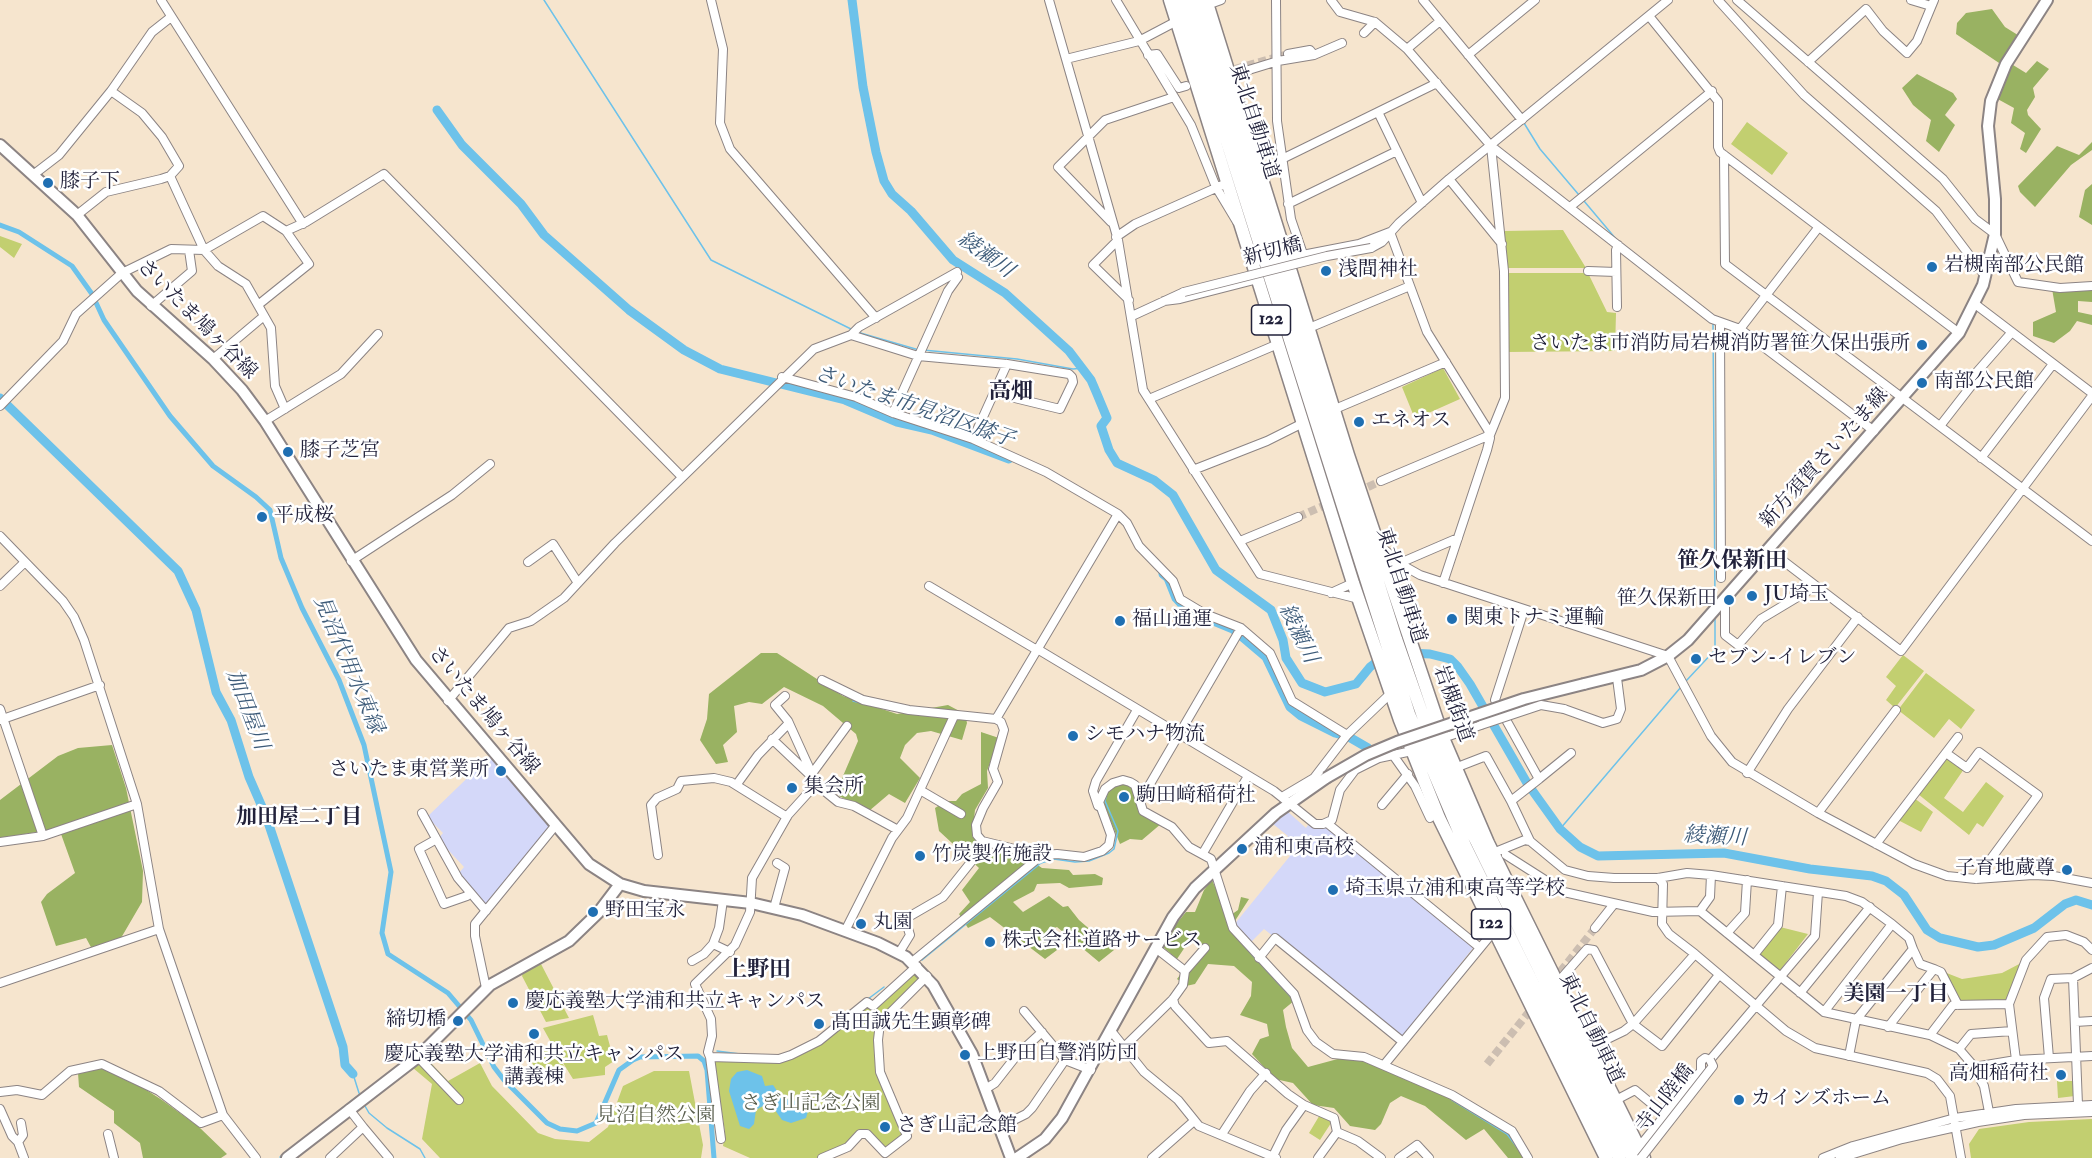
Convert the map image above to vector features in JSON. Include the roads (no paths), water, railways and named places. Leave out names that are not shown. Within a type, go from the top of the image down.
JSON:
[{"type":"highway","name":"岩槻街道","points":[[1170,0],[1222,185],[1241,226],[1359,599],[1390,639],[1430,704],[1455,768],[1500,854],[1558,982],[1616,1100],[1639,1155]]},
{"type":"highway","name":"東北自動車道","points":[[1182,0],[1390,639],[1470,830],[1639,1155]]},
{"type":"highway","name":"東北自動車道","points":[[1194,0],[1390,639]]},
{"type":"highway","name":"岩槻街道","points":[[1207,3],[1386,569],[1392,689],[1412,751],[1440,818],[1606,1158]]},
{"type":"highway","name":"東北自動車道","points":[[1392,689],[1466,848],[1619,1158]]},
{"type":"main road","name":"新方須賀さいたま線","points":[[1017,1158],[1034,1149],[1054,1129],[1091,1070],[1180,907],[1194,888],[1286,799],[1366,755],[1397,742],[1524,699],[1617,678],[1641,670],[1668,656],[1688,640],[1769,550],[1959,333],[1975,304],[1986,274],[1995,234],[1995,199],[1989,126],[1991,102],[2006,64],[2047,0]]},
{"type":"main road","name":"さいたま鳩ヶ谷線","points":[[0,145],[98,237],[122,273],[151,306],[213,359],[242,390],[265,421],[400,639],[448,701],[590,864],[620,884],[644,891],[751,903],[774,908],[845,931],[898,952],[927,976],[972,1054],[987,1088],[1011,1158]]},
{"type":"main road","points":[[287,1158],[418,1057],[486,988],[569,941],[598,913],[620,884]]},
{"type":"street","points":[[161,0],[303,224]]},
{"type":"street","points":[[711,0],[723,49],[720,123],[730,149],[876,318]]},
{"type":"street","points":[[1049,0],[1117,238],[1143,390],[1260,574],[1359,599]]},
{"type":"street","points":[[1116,0],[1191,125],[1222,185],[1135,224],[1117,238],[1093,265],[1129,300]]},
{"type":"street","points":[[1207,3],[1221,0]]},
{"type":"street","points":[[1276,0],[1277,122],[1288,204],[1303,254]]},
{"type":"street","points":[[1331,0],[1340,12],[1375,22],[1407,49],[1491,146],[1720,323],[1740,329],[1874,431]]},
{"type":"street","points":[[1423,0],[1522,120]]},
{"type":"street","points":[[1468,55],[1534,0]]},
{"type":"street","points":[[1287,258],[1359,244],[1390,232],[1449,179],[1668,0]]},
{"type":"street","points":[[1718,0],[1804,95],[1936,211],[1982,272],[1986,274]]},
{"type":"street","points":[[1737,0],[1943,179],[1975,219],[1995,234],[2018,282],[2060,288],[2092,286]]},
{"type":"street","points":[[1808,62],[1866,9],[1883,31],[1907,53],[1917,41],[1933,3],[1911,0]]},
{"type":"street","points":[[1649,16],[1718,101],[1718,147],[1724,155],[1959,333]]},
{"type":"street","points":[[33,175],[59,155],[111,91],[152,32],[171,17]]},
{"type":"street","points":[[1065,59],[1139,41],[1177,21]]},
{"type":"street","points":[[1407,49],[1440,21]]},
{"type":"street","points":[[1364,33],[1375,22]]},
{"type":"street","points":[[1229,76],[1278,62],[1314,55],[1342,43]]},
{"type":"street","points":[[1288,54],[1310,50],[1314,55]]},
{"type":"street","points":[[1148,55],[1157,54],[1179,88],[1186,86]]},
{"type":"street","points":[[1260,172],[1437,83]]},
{"type":"street","points":[[77,215],[114,188],[170,176],[179,166],[171,150],[141,113],[111,91]]},
{"type":"street","points":[[1570,207],[1712,92]]},
{"type":"street","points":[[1112,223],[1058,167],[1105,120],[1174,97]]},
{"type":"street","points":[[1378,112],[1422,203]]},
{"type":"street","points":[[1443,583],[1490,435],[1505,398],[1502,244],[1491,146]]},
{"type":"street","points":[[1288,204],[1396,151]]},
{"type":"street","points":[[1724,155],[1725,264],[2092,541]]},
{"type":"street","points":[[286,231],[303,224],[384,174],[682,477]]},
{"type":"street","points":[[170,176],[204,250],[218,266],[242,280],[264,316],[273,337],[275,386],[285,409]]},
{"type":"street","points":[[1449,179],[1502,244]]},
{"type":"street","points":[[0,406],[59,346],[71,321],[122,273],[171,249],[204,250],[264,216],[286,231],[309,264],[258,305]]},
{"type":"street","points":[[1740,329],[1767,297],[1818,228]]},
{"type":"street","points":[[1390,232],[1427,332],[1490,435]]},
{"type":"street","name":"新切橋","points":[[1164,300],[1184,292],[1328,256],[1371,248],[1382,242],[1390,232]]},
{"type":"street","points":[[1617,307],[1616,250],[1618,246]]},
{"type":"street","points":[[151,306],[192,272],[189,250]]},
{"type":"street","points":[[1588,271],[1616,272]]},
{"type":"street","points":[[448,701],[509,628],[531,621],[564,597],[780,379],[822,343],[854,332],[956,273],[958,277],[918,356],[893,413]]},
{"type":"street","points":[[1132,316],[1164,300],[1180,299],[1258,279]]},
{"type":"street","points":[[1309,328],[1410,286]]},
{"type":"street","points":[[1769,550],[1901,651],[2092,395],[1975,304]]},
{"type":"street","points":[[213,359],[264,316]]},
{"type":"street","points":[[1720,323],[1721,578]]},
{"type":"street","points":[[854,332],[918,356],[1006,364],[1069,374],[1073,382],[1060,408],[994,393]]},
{"type":"street","points":[[1940,426],[1975,381],[1976,374],[2012,332]]},
{"type":"street","points":[[265,421],[340,374],[378,334]]},
{"type":"street","points":[[1149,399],[1278,344]]},
{"type":"street","points":[[1335,409],[1446,362]]},
{"type":"street","points":[[973,439],[1006,364]]},
{"type":"street","points":[[1981,458],[2053,364]]},
{"type":"street","points":[[780,379],[856,397],[893,413],[973,439],[1046,472],[1118,514],[1128,523],[1139,546],[1173,581],[1180,599],[1239,631],[1270,653],[1292,701],[1347,735]]},
{"type":"street","points":[[1193,470],[1267,441],[1303,423]]},
{"type":"street","points":[[1381,481],[1490,435]]},
{"type":"street","points":[[351,561],[452,495],[490,464]]},
{"type":"street","points":[[996,719],[1118,514]]},
{"type":"street","points":[[1240,541],[1298,518]]},
{"type":"street","points":[[0,536],[63,601],[74,617],[100,685],[137,804],[159,929],[224,1115],[256,1158]]},
{"type":"street","points":[[1386,569],[1458,538]]},
{"type":"street","points":[[528,562],[553,544],[579,583]]},
{"type":"street","points":[[1378,545],[1414,572],[1668,656],[1711,736],[1732,762],[1747,773],[1818,813],[1914,864],[1947,876],[1976,879],[2043,875],[2092,883]]},
{"type":"street","points":[[0,586],[25,562]]},
{"type":"street","points":[[1331,593],[1353,583]]},
{"type":"street","points":[[929,586],[1286,799],[1315,824],[1332,820],[1345,780],[1355,771],[1379,758],[1412,751]]},
{"type":"street","points":[[1725,599],[1725,636],[1738,645],[1761,619],[1816,586]]},
{"type":"street","points":[[1524,610],[1495,700],[1539,779]]},
{"type":"street","points":[[1747,773],[1788,709],[1858,617]]},
{"type":"street","points":[[1139,799],[1143,796],[1239,631]]},
{"type":"street","points":[[1443,738],[1541,705],[1564,709],[1595,721],[1611,722],[1620,715],[1621,709],[1617,678]]},
{"type":"street","points":[[822,680],[862,700],[909,710],[996,719],[1001,722],[1004,730],[993,769],[998,782],[982,808],[976,825],[977,835],[982,841],[1009,850],[1031,853],[1036,860]]},
{"type":"street","points":[[2,719],[100,685]]},
{"type":"street","points":[[1286,799],[1314,778],[1347,735],[1392,689]]},
{"type":"street","points":[[785,696],[775,705],[789,723],[814,779]]},
{"type":"street","points":[[0,709],[43,837]]},
{"type":"street","points":[[710,1057],[779,1059],[819,1041],[867,1002],[873,1006],[914,964],[1036,860],[1045,855],[1057,854],[1084,857],[1109,845],[1111,835],[1093,791],[1096,781],[1137,710]]},
{"type":"street","points":[[1818,813],[1896,710]]},
{"type":"street","points":[[845,931],[920,790],[954,716]]},
{"type":"street","points":[[736,784],[772,739],[789,723]]},
{"type":"street","points":[[721,1139],[708,1052],[712,1036],[711,1019],[695,984],[730,952],[741,934],[751,903],[752,878],[787,817],[847,726]]},
{"type":"street","points":[[1876,844],[1958,737]]},
{"type":"street","points":[[772,739],[838,802],[854,806],[898,830]]},
{"type":"street","points":[[1946,753],[1968,768],[1979,752],[2038,795],[1976,879]]},
{"type":"street","points":[[1511,801],[1571,753]]},
{"type":"street","points":[[1393,755],[1408,774],[1430,818]]},
{"type":"street","points":[[1455,768],[1486,756],[1530,841],[1565,870],[1598,878],[1658,878],[1687,873],[1711,875],[1846,896],[1870,907],[1909,938],[1920,964],[1941,972],[1958,1005]]},
{"type":"street","points":[[1382,805],[1408,774]]},
{"type":"street","points":[[1203,853],[1248,776]]},
{"type":"street","points":[[658,855],[651,809],[654,801],[673,792],[681,781],[714,778],[736,784],[787,817]]},
{"type":"street","points":[[1098,806],[1105,789],[1113,783],[1124,780],[1135,785],[1143,810],[1172,827],[1189,847],[1203,853],[1211,860],[1233,928],[1294,994],[1307,1030],[1316,1042],[1333,1054],[1364,1057],[1452,1095],[1512,1131],[1528,1158]]},
{"type":"street","points":[[920,790],[961,814]]},
{"type":"street","points":[[0,842],[43,837],[137,804]]},
{"type":"street","points":[[422,813],[435,840],[469,893],[486,911]]},
{"type":"street","points":[[1327,823],[1479,947]]},
{"type":"street","points":[[486,988],[474,930],[486,911],[555,826]]},
{"type":"street","points":[[435,840],[419,849],[444,904],[467,896],[469,893]]},
{"type":"street","points":[[1500,854],[1525,840],[1530,841]]},
{"type":"street","points":[[1500,854],[1564,892],[1614,904],[1663,912],[1700,911],[1780,978],[1824,1011],[1930,1035],[1959,1049],[1974,1067],[1984,1086],[1989,1112]]},
{"type":"street","points":[[898,952],[910,935],[905,920],[943,897],[975,857]]},
{"type":"street","points":[[774,908],[785,868],[777,863]]},
{"type":"street","points":[[1700,911],[1710,897],[1711,875]]},
{"type":"street","points":[[1658,878],[1663,884],[1662,924],[1669,934],[1786,1031],[1815,1048],[1927,1073],[1937,1079],[1950,1096],[1961,1158]]},
{"type":"street","points":[[1727,933],[1744,913],[1747,880]]},
{"type":"street","points":[[1754,955],[1778,925],[1782,886]]},
{"type":"street","points":[[1639,1155],[1665,1115],[1701,1071],[1701,1061],[1705,1058],[1710,1060],[1815,936],[1818,892]]},
{"type":"street","points":[[692,961],[704,954],[713,944],[719,928],[723,900]]},
{"type":"street","points":[[1595,928],[1614,904]]},
{"type":"street","points":[[1800,993],[1870,907]]},
{"type":"street","points":[[1824,1011],[1892,924]]},
{"type":"street","points":[[0,983],[159,929]]},
{"type":"street","points":[[1384,1065],[1494,931]]},
{"type":"street","points":[[2016,1060],[2009,1004],[2026,960],[2047,937],[2066,935],[2084,942],[2092,950]]},
{"type":"street","points":[[1259,958],[1275,938],[1403,1042]]},
{"type":"street","points":[[713,944],[730,952]]},
{"type":"street","points":[[1124,1047],[1173,999],[1183,985],[1185,971],[1205,948]]},
{"type":"street","points":[[1849,1056],[1856,1020],[1913,949]]},
{"type":"street","points":[[1157,950],[1185,971]]},
{"type":"street","points":[[1558,982],[1587,950],[1594,950],[1633,1024],[1662,1046],[1719,975]]},
{"type":"street","points":[[1591,1047],[1624,1031],[1633,1024],[1695,954]]},
{"type":"street","points":[[2049,1058],[2044,998],[2051,979],[2073,978],[2092,968]]},
{"type":"street","points":[[1888,1027],[1934,969]]},
{"type":"street","points":[[822,1158],[848,1147],[860,1134],[867,1134],[885,1153],[907,1136],[880,1072],[878,1040],[880,1023],[916,990],[927,976]]},
{"type":"street","points":[[2073,978],[2078,1105]]},
{"type":"street","points":[[1173,999],[1174,1006],[1209,1043],[1227,1041],[1304,1105],[1334,1118],[1337,1132],[1321,1157]]},
{"type":"street","points":[[1930,1035],[1953,1005],[2009,1004]]},
{"type":"street","points":[[1024,1011],[1065,1060],[1091,1070]]},
{"type":"street","points":[[2075,1022],[2092,1021]]},
{"type":"street","points":[[1959,1049],[1971,1034],[2012,1031]]},
{"type":"street","points":[[987,1088],[995,1083],[1017,1055],[1041,1032]]},
{"type":"street","points":[[1112,1032],[1144,1072],[1178,1100],[1199,1126],[1274,1157],[1286,1130],[1304,1105]]},
{"type":"street","points":[[1974,1067],[2016,1060],[2092,1056]]},
{"type":"street","points":[[418,1057],[459,1100]]},
{"type":"street","points":[[1000,1127],[1026,1114],[1065,1060]]},
{"type":"street","name":"寺山陸橋","points":[[1639,1155],[1713,1065],[1710,1060]]},
{"type":"street","points":[[0,1092],[17,1090],[42,1095],[70,1071],[84,1066],[102,1065],[159,1091],[201,1123],[224,1115]]},
{"type":"street","points":[[1222,1134],[1250,1091],[1266,1073]]},
{"type":"street","points":[[1616,1100],[1635,1090],[1665,1115]]},
{"type":"street","points":[[1840,1158],[1989,1112],[2092,1105]]},
{"type":"street","points":[[0,1109],[24,1158]]},
{"type":"street","points":[[349,1109],[389,1158]]},
{"type":"street","points":[[1823,1158],[1888,1135],[1955,1122],[2024,1115],[2092,1112]]},
{"type":"street","points":[[1152,1158],[1194,1121]]},
{"type":"street","points":[[18,1142],[23,1135],[21,1123]]},
{"type":"street","points":[[330,1158],[363,1127]]},
{"type":"street","points":[[1337,1132],[1371,1149],[1381,1158]]},
{"type":"street","points":[[108,1134],[114,1158]]},
{"type":"street","points":[[1399,1158],[1417,1144],[1428,1158]]},
{"type":"street","points":[[1162,1150],[1170,1158]]},
{"type":"water","points":[[747,1070],[762,1076],[765,1086],[773,1085],[782,1098],[794,1101],[800,1096],[804,1101],[811,1101],[806,1118],[791,1123],[782,1120],[775,1110],[763,1106],[756,1110],[754,1124],[749,1129],[740,1126],[729,1091],[731,1079],[737,1072]]},
{"type":"waterway","points":[[544,0],[711,260],[853,330]]},
{"type":"waterway","name":"綾瀬川","points":[[852,0],[863,87],[876,152],[884,181],[892,194],[911,211],[953,260],[1005,293],[1069,351],[1091,380],[1107,418],[1101,426],[1109,450],[1117,463],[1154,480],[1173,495],[1216,570],[1271,610],[1283,640],[1286,658],[1302,683],[1325,692],[1356,684],[1370,667],[1383,657]]},
{"type":"waterway","name":"さいたま市見沼区膝子","points":[[437,110],[462,145],[521,204],[544,235],[629,310],[684,350],[720,369],[845,400],[897,422],[932,430],[1009,459]]},
{"type":"waterway","points":[[1524,123],[1540,149],[1579,195]]},
{"type":"waterway","points":[[1584,201],[1616,239]]},
{"type":"waterway","name":"見沼代用水東縁","points":[[0,225],[19,232],[72,266],[92,294],[104,320],[170,416],[213,466],[270,510],[281,558],[302,608],[339,680],[364,745],[391,872],[382,933],[388,954],[448,993],[471,1020],[494,1067],[504,1080],[547,1123],[560,1129],[577,1131],[596,1123],[619,1070],[633,1060],[640,1057],[698,1056],[704,1061],[707,1070],[714,1158]]},
{"type":"waterway","points":[[1713,323],[1715,602]]},
{"type":"waterway","points":[[857,332],[919,350]]},
{"type":"waterway","points":[[923,350],[1017,359],[1073,369],[1083,368]]},
{"type":"waterway","name":"加田屋川","points":[[0,398],[178,571],[196,610],[216,692],[231,720],[249,777],[266,816],[343,1047],[345,1065],[353,1074]]},
{"type":"waterway","name":"さいたま市見沼区膝子","points":[[1163,574],[1168,578],[1176,598],[1187,610],[1233,629],[1266,657],[1290,707],[1301,716],[1368,748]]},
{"type":"waterway","points":[[1686,681],[1715,650],[1715,616]]},
{"type":"waterway","name":"綾瀬川","points":[[1409,653],[1430,654],[1450,659],[1458,667],[1527,783],[1560,829],[1580,847],[1598,856],[1724,853],[1810,869],[1872,876],[1886,881],[1904,895],[1927,930],[1940,938],[1978,947],[1994,945],[2034,928],[2065,904],[2076,900],[2092,905]]},
{"type":"waterway","points":[[1560,829],[1681,687]]},
{"type":"waterway","points":[[853,701],[861,703]]},
{"type":"waterway","points":[[984,799],[989,791]]},
{"type":"waterway","points":[[922,960],[1041,863],[1054,859],[1089,861],[1114,849],[1118,831],[1105,801],[1107,793]]},
{"type":"waterway","points":[[994,848],[1015,853]]},
{"type":"waterway","points":[[1233,933],[1255,958]]},
{"type":"waterway","points":[[1259,962],[1292,998]]},
{"type":"waterway","points":[[868,999],[884,987]]},
{"type":"waterway","points":[[1299,1020],[1311,1042]]},
{"type":"waterway","points":[[717,1051],[740,1054]]},
{"type":"waterway","name":"加田屋川","points":[[353,1074],[359,1093]]},
{"type":"waterway","name":"見沼代用水東縁","points":[[335,1114],[360,1094]]},
{"type":"waterway","points":[[1452,1100],[1507,1134],[1519,1150]]},
{"type":"waterway","name":"加田屋川","points":[[365,1106],[369,1113],[387,1128],[420,1149],[425,1158]]},
{"type":"waterway","name":"見沼代用水東縁","points":[[280,1157],[284,1154]]},
{"type":"tunnel","points":[[1224,72],[1288,54]]},
{"type":"tunnel","points":[[1357,492],[1381,481]]},
{"type":"tunnel","points":[[1298,517],[1332,502]]},
{"type":"tunnel","points":[[1553,981],[1595,928]]},
{"type":"tunnel","points":[[1487,1064],[1533,1007]]},
{"type":"place","name":"膝子下","points":[[48,183]]},
{"type":"place","name":"岩槻南部公民館","points":[[1932,267]]},
{"type":"place","name":"浅間神社","points":[[1326,271]]},
{"type":"place","name":"さいたま市消防局岩槻消防署笹久保出張所","points":[[1922,345]]},
{"type":"place","name":"南部公民館","points":[[1922,383]]},
{"type":"place","name":"エネオス","points":[[1359,422]]},
{"type":"place","name":"膝子芝宮","points":[[288,452]]},
{"type":"place","name":"平成桜","points":[[262,517]]},
{"type":"place","name":"JU埼玉","points":[[1752,596]]},
{"type":"place","name":"笹久保新田","points":[[1729,600]]},
{"type":"place","name":"関東トナミ運輸","points":[[1452,619]]},
{"type":"place","name":"福山通運","points":[[1120,621]]},
{"type":"place","name":"セブン-イレブン","points":[[1696,659]]},
{"type":"place","name":"シモハナ物流","points":[[1073,736]]},
{"type":"place","name":"さいたま東営業所","points":[[501,771]]},
{"type":"place","name":"集会所","points":[[792,788]]},
{"type":"place","name":"駒田﨑稲荷社","points":[[1124,797]]},
{"type":"place","name":"浦和東高校","points":[[1242,849]]},
{"type":"place","name":"竹炭製作施設","points":[[920,856]]},
{"type":"place","name":"子育地蔵尊","points":[[2067,870]]},
{"type":"place","name":"埼玉県立浦和東高等学校","points":[[1333,890]]},
{"type":"place","name":"野田宝永","points":[[593,912]]},
{"type":"place","name":"丸園","points":[[861,924]]},
{"type":"place","name":"株式会社道路サービス","points":[[990,942]]},
{"type":"place","name":"慶応義塾大学浦和共立キャンパス","points":[[513,1003]]},
{"type":"place","name":"締切橋","points":[[458,1021]]},
{"type":"place","name":"髙田誠先生顕彰碑","points":[[819,1024]]},
{"type":"place","name":"慶応義塾大学浦和共立キャンパス 講義棟","points":[[534,1034]]},
{"type":"place","name":"上野田自警消防団","points":[[965,1055]]},
{"type":"place","name":"高畑稲荷社","points":[[2061,1075]]},
{"type":"place","name":"カインズホーム","points":[[1739,1100]]},
{"type":"place","name":"さぎ山記念館","points":[[885,1127]]},
{"type":"district","name":"高畑","points":[[1011,393]]},
{"type":"district","name":"笹久保新田","points":[[1732,562]]},
{"type":"district","name":"加田屋二丁目","points":[[299,818]]},
{"type":"district","name":"上野田","points":[[758,971]]},
{"type":"district","name":"美園一丁目","points":[[1896,995]]},
{"type":"park label","name":"さぎ山記念公園","points":[[811,1105]]},
{"type":"park label","name":"見沼自然公園","points":[[656,1117]]}]
